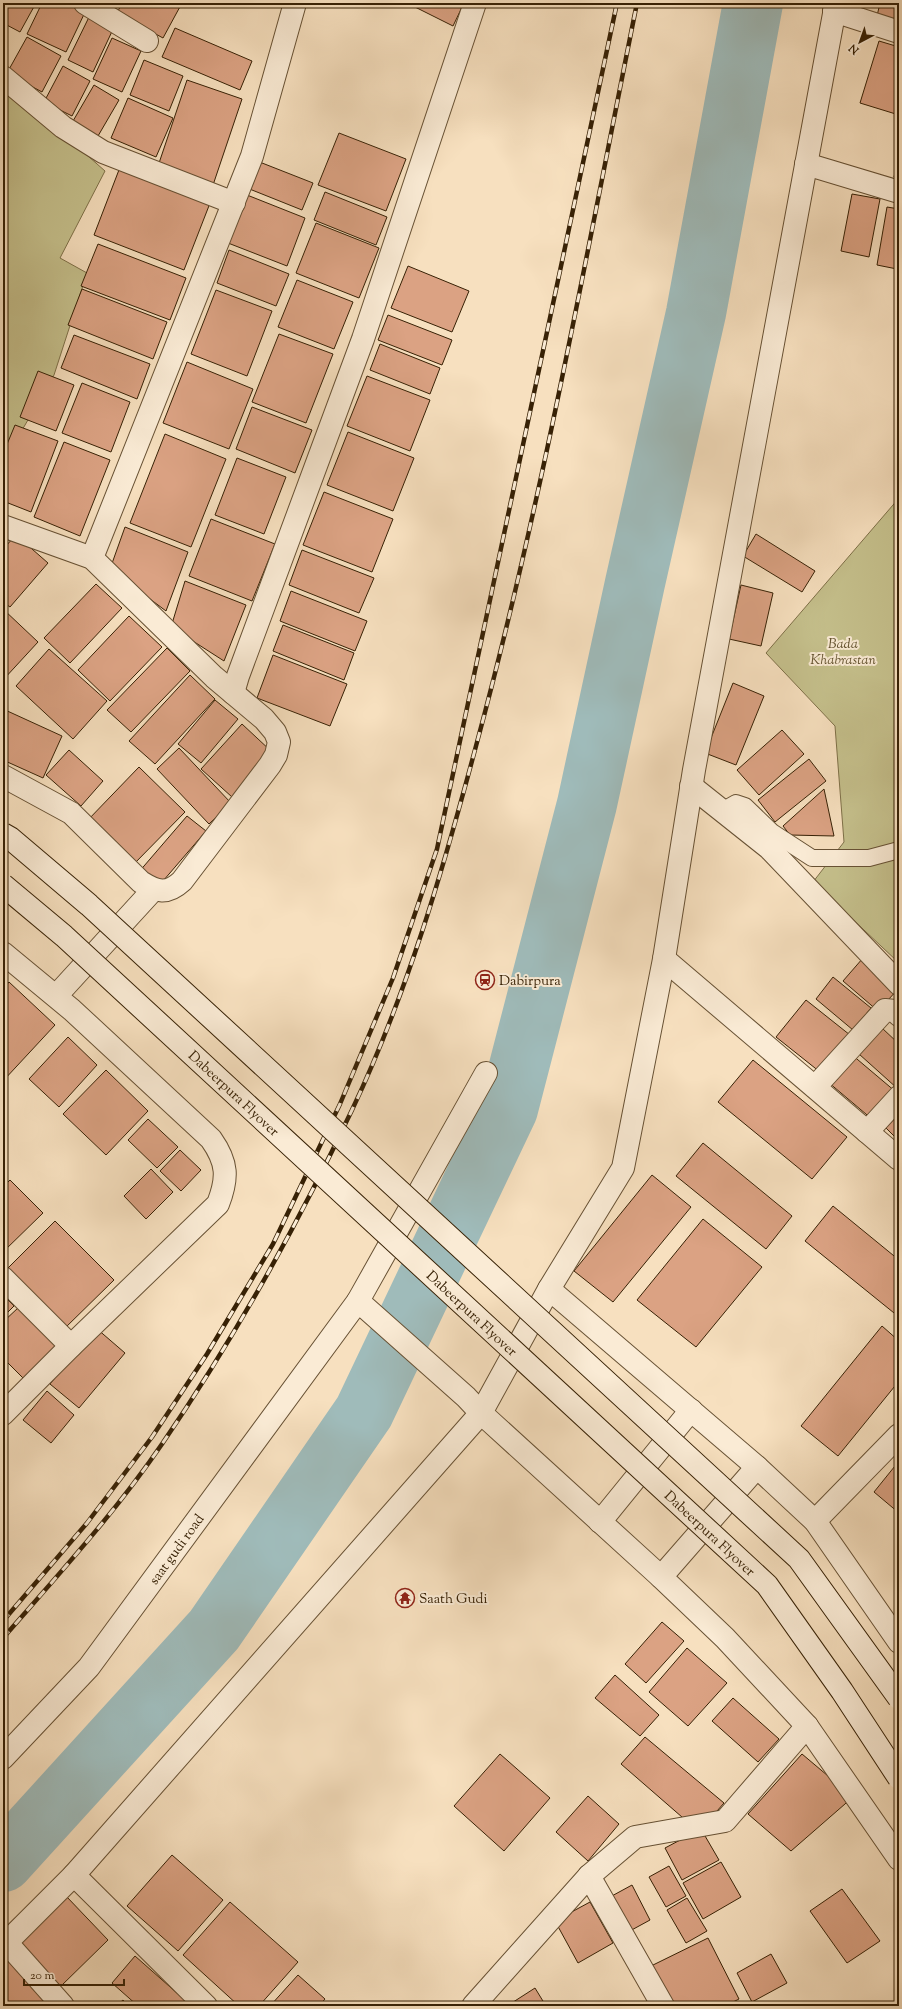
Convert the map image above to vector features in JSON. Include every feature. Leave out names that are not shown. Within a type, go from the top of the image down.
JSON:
[{"type":"street","points":[[85,3],[147,41]]},
{"type":"street","points":[[92,558],[252,156],[295,3]]},
{"type":"street","points":[[233,693],[363,339],[475,3]]},
{"type":"street","points":[[63,2006],[5,1945],[74,1875],[481,1413],[549,1289],[623,1168],[664,959],[691,786],[835,7],[899,32]]},
{"type":"street","points":[[3,77],[63,128],[103,152],[234,203]]},
{"type":"street","points":[[806,164],[899,192]]},
{"type":"street","points":[[3,526],[92,558],[214,677],[264,719],[275,732],[279,742],[276,755],[182,881],[174,888],[154,890],[141,882],[71,813],[3,776]]},
{"type":"street","points":[[691,786],[769,848],[899,984]]},
{"type":"street","points":[[3,834],[10,838],[89,905],[799,1559],[899,1698]]},
{"type":"street","name":"Dabeerpura Flyover","points":[[3,886],[70,941],[767,1585],[842,1691],[899,1778]]},
{"type":"street","points":[[56,996],[154,890]]},
{"type":"street","points":[[3,953],[56,996],[211,1139],[219,1151],[225,1169],[225,1185],[218,1204],[3,1414]]},
{"type":"street","points":[[664,959],[899,1159]]},
{"type":"street","points":[[815,1087],[885,1010],[895,1011],[899,1015]]},
{"type":"street","name":"saat gudi road","points":[[3,1758],[89,1667],[260,1436],[336,1329],[363,1305],[486,1073]]},
{"type":"street","points":[[867,1132],[899,1097]]},
{"type":"street","points":[[3,1278],[71,1346]]},
{"type":"street","points":[[549,1289],[758,1467],[815,1521],[899,1642]]},
{"type":"street","points":[[363,1305],[466,1397],[481,1413],[661,1577],[725,1638],[807,1726],[899,1859]]},
{"type":"street","points":[[600,1522],[691,1410]]},
{"type":"street","points":[[815,1521],[899,1435]]},
{"type":"street","points":[[661,1577],[758,1467]]},
{"type":"street","points":[[473,2006],[589,1876],[635,1837],[725,1821],[807,1726]]},
{"type":"street","points":[[74,1875],[206,2006]]},
{"type":"street","points":[[589,1876],[663,2006]]},
{"type":"lane","points":[[722,811],[736,803],[745,806],[772,832],[812,858],[869,858],[899,850]]},
{"type":"green space","points":[[3,81],[105,171],[60,258],[87,273],[54,375],[3,463]]},
{"type":"green space","name":"Bada Khabrastan","points":[[899,498],[899,963],[813,882],[844,842],[835,726],[766,653]]},
{"type":"building","points":[[8,3],[36,3],[20,32],[3,23],[3,13]]},
{"type":"building","points":[[42,3],[82,3],[88,6],[66,52],[27,34]]},
{"type":"building","points":[[122,3],[182,3],[163,38],[117,13]]},
{"type":"building","points":[[407,3],[464,3],[453,26]]},
{"type":"building","points":[[880,3],[899,3],[899,21],[877,16]]},
{"type":"building","points":[[91,13],[115,25],[93,72],[68,60]]},
{"type":"building","points":[[175,28],[252,61],[240,90],[162,57]]},
{"type":"building","points":[[27,37],[61,56],[42,92],[7,73]]},
{"type":"building","points":[[112,38],[141,51],[122,92],[93,79]]},
{"type":"building","points":[[879,41],[899,47],[899,115],[860,103]]},
{"type":"building","points":[[144,60],[183,76],[169,111],[130,95]]},
{"type":"building","points":[[63,66],[90,81],[72,116],[44,102]]},
{"type":"building","points":[[187,80],[242,99],[211,191],[156,172]]},
{"type":"building","points":[[94,85],[119,100],[98,136],[73,121]]},
{"type":"building","points":[[128,98],[173,118],[156,157],[111,138]]},
{"type":"building","points":[[339,133],[406,159],[386,211],[318,185]]},
{"type":"building","points":[[899,156],[899,178],[894,177]]},
{"type":"building","points":[[257,161],[313,183],[302,210],[247,188]]},
{"type":"building","points":[[122,162],[212,198],[184,270],[94,235]]},
{"type":"building","points":[[325,192],[387,217],[376,245],[314,220]]},
{"type":"building","points":[[852,194],[880,199],[869,257],[841,251]]},
{"type":"building","points":[[247,195],[305,218],[287,266],[228,243]]},
{"type":"building","points":[[887,207],[899,209],[899,258],[897,269],[877,265]]},
{"type":"building","points":[[316,223],[379,248],[359,298],[296,273]]},
{"type":"building","points":[[98,244],[186,278],[170,320],[81,286]]},
{"type":"building","points":[[229,250],[289,274],[276,306],[217,283]]},
{"type":"building","points":[[408,266],[469,291],[452,332],[391,308]]},
{"type":"building","points":[[297,280],[353,302],[334,349],[278,327]]},
{"type":"building","points":[[82,289],[167,322],[153,359],[68,325]]},
{"type":"building","points":[[216,290],[272,311],[247,376],[191,354]]},
{"type":"building","points":[[388,315],[452,340],[442,365],[378,340]]},
{"type":"building","points":[[279,334],[333,354],[306,423],[252,402]]},
{"type":"building","points":[[74,335],[150,364],[137,399],[61,368]]},
{"type":"building","points":[[380,344],[440,368],[430,394],[370,370]]},
{"type":"building","points":[[187,362],[253,389],[229,449],[163,423]]},
{"type":"building","points":[[38,371],[74,385],[56,431],[20,417]]},
{"type":"building","points":[[367,376],[430,400],[410,451],[347,426]]},
{"type":"building","points":[[82,383],[130,402],[111,452],[62,433]]},
{"type":"building","points":[[252,407],[312,430],[295,473],[236,449]]},
{"type":"building","points":[[15,425],[58,441],[31,512],[3,501],[3,454]]},
{"type":"building","points":[[348,432],[414,458],[393,511],[327,485]]},
{"type":"building","points":[[165,434],[226,459],[191,547],[130,523]]},
{"type":"building","points":[[64,442],[110,460],[80,536],[34,517]]},
{"type":"building","points":[[237,458],[286,477],[264,534],[215,515]]},
{"type":"building","points":[[324,492],[393,519],[372,572],[303,545]]},
{"type":"building","points":[[211,519],[275,544],[252,601],[189,576]]},
{"type":"building","points":[[125,527],[188,552],[166,611],[110,569]]},
{"type":"building","points":[[756,534],[815,571],[802,592],[743,556]]},
{"type":"building","points":[[16,535],[48,563],[10,607],[3,602],[3,549]]},
{"type":"building","points":[[302,550],[374,578],[359,613],[289,585]]},
{"type":"building","points":[[185,581],[246,605],[224,661],[171,627]]},
{"type":"building","points":[[96,584],[122,608],[70,663],[44,638]]},
{"type":"building","points":[[741,585],[773,593],[761,646],[729,639]]},
{"type":"building","points":[[291,591],[367,621],[355,651],[280,621]]},
{"type":"building","points":[[3,609],[38,642],[3,680]]},
{"type":"building","points":[[129,616],[162,647],[110,701],[78,670]]},
{"type":"building","points":[[283,625],[354,653],[344,680],[273,651]]},
{"type":"building","points":[[167,648],[190,671],[131,732],[107,710]]},
{"type":"building","points":[[49,649],[107,701],[73,739],[16,686]]},
{"type":"building","points":[[273,655],[347,684],[330,726],[257,698]]},
{"type":"building","points":[[190,675],[215,699],[155,764],[129,741]]},
{"type":"building","points":[[733,683],[764,696],[736,765],[705,753]]},
{"type":"building","points":[[215,700],[238,719],[201,763],[178,744]]},
{"type":"building","points":[[3,709],[62,736],[43,778],[3,760]]},
{"type":"building","points":[[242,724],[272,752],[232,797],[201,769]]},
{"type":"building","points":[[782,730],[804,754],[759,795],[737,770]]},
{"type":"building","points":[[179,748],[231,803],[209,824],[157,769]]},
{"type":"building","points":[[69,750],[103,781],[81,806],[46,775]]},
{"type":"building","points":[[809,759],[826,781],[775,822],[758,800]]},
{"type":"building","points":[[139,767],[185,812],[132,866],[86,822]]},
{"type":"building","points":[[824,789],[834,836],[790,835],[783,826]]},
{"type":"building","points":[[187,816],[206,831],[157,888],[138,873]]},
{"type":"building","points":[[863,958],[898,989],[878,1011],[843,981]]},
{"type":"building","points":[[833,977],[871,1008],[853,1030],[816,999]]},
{"type":"building","points":[[9,982],[55,1025],[3,1081],[3,989]]},
{"type":"building","points":[[806,1000],[850,1035],[820,1072],[776,1037]]},
{"type":"building","points":[[882,1028],[899,1044],[898,1089],[859,1054]]},
{"type":"building","points":[[68,1037],[97,1065],[59,1107],[29,1079]]},
{"type":"building","points":[[851,1054],[896,1092],[873,1120],[828,1082]]},
{"type":"building","points":[[753,1060],[847,1137],[812,1179],[718,1102]]},
{"type":"building","points":[[106,1070],[148,1111],[106,1155],[63,1114]]},
{"type":"building","points":[[899,1111],[899,1141],[884,1126]]},
{"type":"building","points":[[148,1119],[178,1147],[157,1168],[128,1140]]},
{"type":"building","points":[[703,1143],[792,1216],[766,1249],[676,1176]]},
{"type":"building","points":[[180,1150],[201,1170],[181,1191],[160,1171]]},
{"type":"building","points":[[151,1169],[173,1192],[146,1219],[124,1196]]},
{"type":"building","points":[[652,1175],[691,1207],[613,1302],[574,1271]]},
{"type":"building","points":[[10,1180],[43,1213],[3,1252],[3,1187]]},
{"type":"building","points":[[833,1206],[899,1260],[899,1317],[805,1241]]},
{"type":"building","points":[[703,1219],[762,1267],[696,1347],[637,1300]]},
{"type":"building","points":[[55,1221],[114,1280],[64,1329],[6,1270]]},
{"type":"building","points":[[3,1295],[14,1306],[3,1317]]},
{"type":"building","points":[[19,1307],[61,1350],[28,1383],[3,1358],[3,1322]]},
{"type":"building","points":[[882,1326],[899,1341],[899,1381],[838,1456],[801,1426]]},
{"type":"building","points":[[96,1328],[125,1353],[79,1408],[50,1384]]},
{"type":"building","points":[[47,1391],[74,1415],[51,1443],[23,1420]]},
{"type":"building","points":[[899,1461],[899,1513],[874,1492]]},
{"type":"building","points":[[662,1622],[684,1641],[646,1683],[625,1664]]},
{"type":"building","points":[[687,1648],[727,1683],[688,1726],[649,1692]]},
{"type":"building","points":[[615,1675],[659,1715],[640,1736],[595,1698]]},
{"type":"building","points":[[733,1698],[779,1739],[758,1762],[712,1721]]},
{"type":"building","points":[[645,1737],[724,1803],[710,1819],[690,1824],[621,1764]]},
{"type":"building","points":[[500,1754],[550,1798],[504,1851],[454,1806]]},
{"type":"building","points":[[802,1754],[853,1797],[791,1851],[748,1814]]},
{"type":"building","points":[[588,1796],[619,1824],[588,1861],[556,1832]]},
{"type":"building","points":[[701,1829],[719,1860],[682,1880],[665,1848]]},
{"type":"building","points":[[172,1855],[223,1900],[178,1951],[127,1906]]},
{"type":"building","points":[[721,1862],[741,1897],[703,1919],[683,1883]]},
{"type":"building","points":[[669,1866],[686,1896],[666,1907],[649,1877]]},
{"type":"building","points":[[632,1885],[650,1920],[628,1932],[610,1897]]},
{"type":"building","points":[[842,1889],[880,1941],[847,1963],[810,1911]]},
{"type":"building","points":[[66,1896],[108,1940],[59,1988],[17,1943]]},
{"type":"building","points":[[687,1898],[707,1931],[686,1943],[667,1910]]},
{"type":"building","points":[[230,1902],[298,1962],[259,2006],[239,2006],[183,1955]]},
{"type":"building","points":[[590,1902],[613,1943],[578,1963],[555,1921]]},
{"type":"building","points":[[708,1938],[739,1999],[725,2006],[671,2006],[651,1966]]},
{"type":"building","points":[[771,1954],[787,1983],[752,2002],[737,1973]]},
{"type":"building","points":[[135,1956],[186,2001],[181,2006],[138,2006],[112,1983]]},
{"type":"building","points":[[6,1957],[51,2006],[3,2006],[3,1960]]},
{"type":"building","points":[[298,1975],[325,1999],[319,2006],[270,2006]]},
{"type":"building","points":[[535,1988],[546,2006],[507,2006]]},
{"type":"building","points":[[123,2000],[129,2006],[116,2006]]},
{"type":"waterway","points":[[3,1862],[214,1630],[364,1412],[508,1109],[587,804],[696,313],[753,3]]},
{"type":"railway","points":[[3,1621],[87,1523],[152,1437],[207,1354],[273,1244],[340,1104],[393,978],[437,849],[617,3]]},
{"type":"railway","points":[[3,1638],[106,1519],[144,1470],[189,1404],[239,1323],[287,1239],[352,1110],[390,1022],[407,977],[437,885],[500,654],[543,469],[637,3]]},
{"type":"place","name":"Dabirpura","points":[[485,980]]},
{"type":"place","name":"Saath Gudi","points":[[405,1598]]}]
